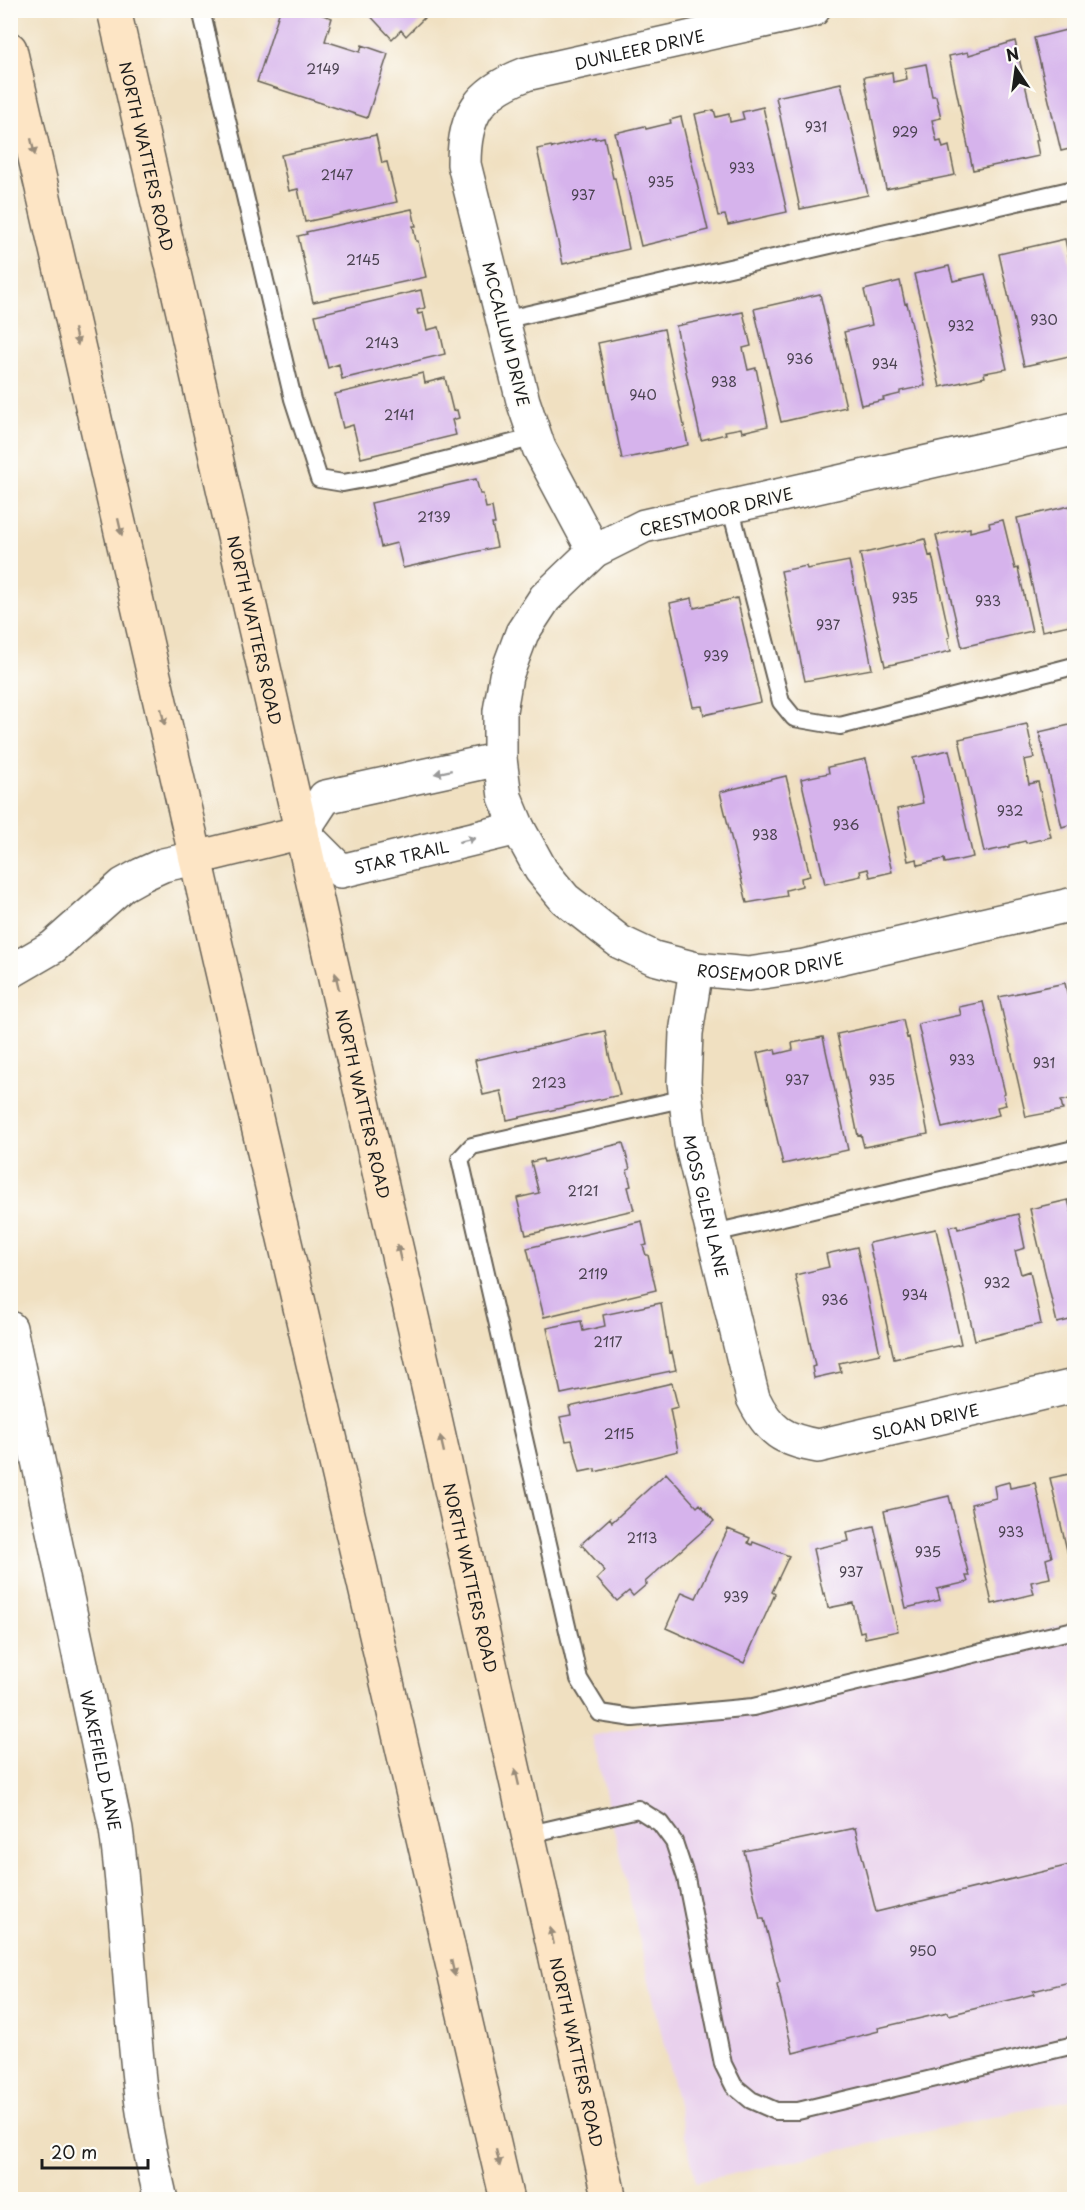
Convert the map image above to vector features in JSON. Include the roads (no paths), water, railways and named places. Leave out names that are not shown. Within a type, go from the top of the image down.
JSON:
[{"type":"main road","name":"NORTH WATTERS ROAD","points":[[114,10],[530,1834],[610,2199]]},
{"type":"main road","points":[[10,49],[507,2199]]},
{"type":"main road","points":[[196,858],[302,832]]},
{"type":"street","name":"DUNLEER DRIVE","points":[[478,107],[484,97],[504,83],[526,74],[813,10]]},
{"type":"street","name":"MCCALLUM DRIVE","points":[[478,107],[471,117],[464,140],[464,164],[522,401],[564,498],[594,551]]},
{"type":"street","name":"CRESTMOOR DRIVE","points":[[518,828],[505,797],[500,759],[500,711],[506,676],[522,633],[545,598],[594,551],[644,526],[1074,429]]},
{"type":"street","points":[[302,832],[325,797],[500,759]]},
{"type":"street","name":"STAR TRAIL","points":[[302,832],[341,871],[518,828]]},
{"type":"street","name":"ROSEMOOR DRIVE","points":[[518,828],[541,870],[565,899],[620,942],[654,958],[696,969],[748,974],[804,966],[1074,904]]},
{"type":"street","points":[[10,972],[53,947],[123,885],[163,865],[196,858]]},
{"type":"street","name":"MOSS GLEN LANE","points":[[696,969],[686,1033],[684,1082],[691,1143],[753,1398],[762,1418],[777,1433]]},
{"type":"street","name":"WAKEFIELD LANE","points":[[10,1328],[116,1829],[123,1879],[141,2098],[161,2199]]},
{"type":"street","name":"SLOAN DRIVE","points":[[777,1433],[797,1443],[818,1446],[1074,1386]]},
{"type":"lane","points":[[201,10],[293,399],[319,479],[343,483],[386,475],[536,437]]},
{"type":"lane","points":[[503,320],[1074,189]]},
{"type":"lane","points":[[730,506],[782,702],[794,718],[840,726],[1074,666]]},
{"type":"lane","points":[[686,1098],[472,1146],[460,1159],[579,1679],[600,1713],[633,1719],[753,1707],[1074,1630]]},
{"type":"lane","points":[[714,1233],[1074,1149]]},
{"type":"lane","points":[[530,1834],[638,1809],[660,1823],[674,1842],[686,1878],[723,2064],[734,2086],[751,2100],[776,2111],[798,2111],[1074,2050]]}]
